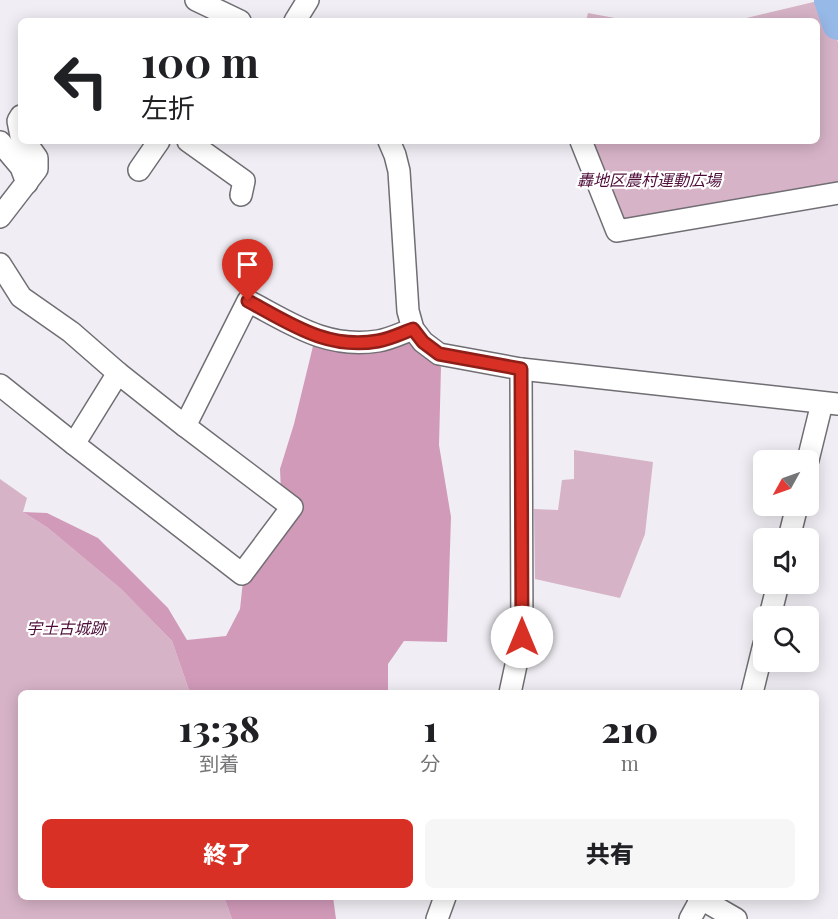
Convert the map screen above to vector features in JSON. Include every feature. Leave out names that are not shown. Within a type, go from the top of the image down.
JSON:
[{"type":"street","points":[[196,0],[234,18]]},
{"type":"street","points":[[297,18],[308,0]]},
{"type":"street","points":[[0,142],[21,167],[27,183]]},
{"type":"street","points":[[0,217],[37,169],[37,158],[27,144]]},
{"type":"street","points":[[139,170],[157,144]]},
{"type":"street","points":[[390,144],[399,171],[408,311],[413,329],[423,342],[439,354],[521,369],[830,404],[812,450]]},
{"type":"street","points":[[582,144],[617,231],[838,193]]},
{"type":"street","points":[[211,148],[244,181],[241,195]]},
{"type":"street","points":[[0,264],[21,297],[71,332],[118,373],[292,507],[242,574],[0,385]]},
{"type":"street","points":[[185,426],[248,301],[317,337],[351,344],[381,341],[413,329]]},
{"type":"street","points":[[511,690],[522,637],[521,369]]},
{"type":"street","points":[[74,444],[118,373]]},
{"type":"street","points":[[753,690],[757,672]]},
{"type":"street","points":[[437,919],[443,900]]},
{"type":"street","points":[[690,919],[700,900]]},
{"type":"street","points":[[704,900],[736,919]]},
{"type":"green space","name":"轟地区農村運動広場","points":[[822,0],[838,42],[838,188],[622,225],[590,144],[820,144],[820,18],[747,18]]},
{"type":"green space","points":[[588,13],[615,18],[587,18]]},
{"type":"green space","points":[[574,450],[653,462],[645,534],[620,598],[535,579],[534,509],[558,510],[562,480],[574,479]]},
{"type":"green space","name":"宇土古城跡","points":[[0,479],[27,498],[23,512],[48,528],[121,589],[172,641],[189,690],[18,690],[18,900],[225,900],[232,919],[0,919]]},
{"type":"shaded area","points":[[409,338],[422,355],[441,367],[439,445],[451,517],[447,642],[404,641],[388,664],[388,690],[189,690],[172,641],[121,589],[48,528],[23,512],[47,513],[98,538],[168,608],[187,640],[226,636],[240,609],[243,581],[299,507],[281,492],[280,469],[294,424],[314,342],[344,350],[376,352]]},
{"type":"shaded area","points":[[225,900],[333,900],[336,919],[232,919]]},
{"type":"waterway","points":[[830,0],[838,24]]},
{"type":"route","points":[[248,301],[317,337],[351,344],[381,341],[413,329],[423,342],[439,354],[521,369],[522,637]]}]
